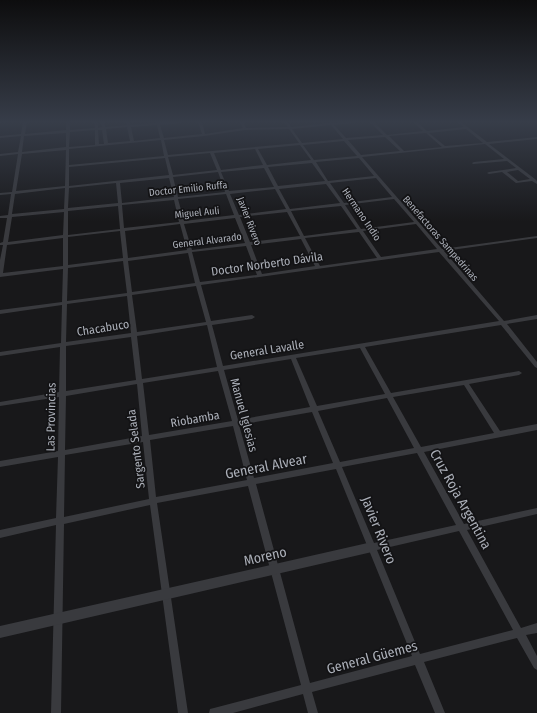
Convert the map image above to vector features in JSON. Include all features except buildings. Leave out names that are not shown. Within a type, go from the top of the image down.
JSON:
[{"type":"street","points":[[0,275],[20,155]]},
{"type":"street","name":"Las Provincias","points":[[56,713],[67,155]]},
{"type":"street","points":[[67,166],[182,155]]},
{"type":"street","name":"Javier Rivero","points":[[213,155],[260,275]]},
{"type":"street","points":[[259,155],[318,267]]},
{"type":"street","name":"Hermano Indio","points":[[309,155],[380,259]]},
{"type":"street","points":[[0,194],[375,155]]},
{"type":"street","points":[[502,155],[536,182]]},
{"type":"street","name":"Manuel Iglesias","points":[[166,157],[208,324],[313,713]]},
{"type":"street","name":"Benefactoras Sampedrinas","points":[[360,157],[537,366]]},
{"type":"street","points":[[474,163],[508,160]]},
{"type":"street","points":[[488,173],[520,169]]},
{"type":"street","points":[[504,171],[517,182],[536,182]]},
{"type":"street","name":"Doctor Emilio Ruffa","points":[[0,217],[377,177]]},
{"type":"street","name":"Sargento Selada","points":[[118,182],[125,260],[153,501],[183,713]]},
{"type":"street","name":"Miguel Auli","points":[[0,244],[395,198]]},
{"type":"street","name":"General Alvarado","points":[[0,275],[417,223]]},
{"type":"street","name":"Doctor Norberto Dávila","points":[[0,312],[537,237]]},
{"type":"street","name":"Chacabuco","points":[[0,354],[252,317]]},
{"type":"street","name":"General Lavalle","points":[[0,404],[537,317]]},
{"type":"street","name":"Cruz Roja Argentina","points":[[362,346],[537,665]]},
{"type":"street","name":"Javier Rivero","points":[[293,357],[440,713]]},
{"type":"street","name":"Riobamba","points":[[0,464],[519,373]]},
{"type":"street","points":[[464,382],[499,435]]},
{"type":"street","name":"General Alvear","points":[[0,534],[153,501],[537,427]]},
{"type":"street","name":"Moreno","points":[[0,632],[537,510]]},
{"type":"street","name":"General Güemes","points":[[214,713],[537,628]]}]
